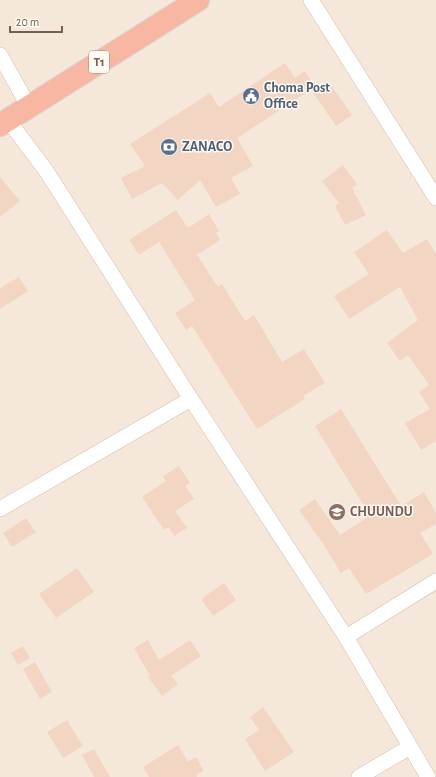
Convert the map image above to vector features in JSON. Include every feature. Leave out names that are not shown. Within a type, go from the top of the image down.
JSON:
[{"type":"highway","name":"T1","points":[[4,122],[198,0]]},
{"type":"street","points":[[310,0],[436,198]]},
{"type":"street","points":[[0,55],[29,107]]},
{"type":"street","points":[[4,122],[47,172],[191,399],[346,637],[428,777]]},
{"type":"street","points":[[0,509],[191,399]]},
{"type":"street","points":[[346,637],[436,580]]},
{"type":"street","points":[[360,777],[410,747]]},
{"type":"shaded area","points":[[0,0],[436,0],[436,777],[0,777]]},
{"type":"building","points":[[285,63],[295,78],[305,71],[315,87],[237,138],[253,166],[231,178],[240,194],[216,207],[200,180],[178,200],[162,183],[132,199],[121,178],[145,166],[130,144],[210,93],[219,107]]},
{"type":"building","points":[[328,81],[352,115],[336,126],[312,91]]},
{"type":"building","points":[[343,165],[357,184],[352,188],[366,215],[345,225],[335,206],[339,203],[322,181]]},
{"type":"building","points":[[0,177],[20,201],[0,217]]},
{"type":"building","points":[[176,210],[188,228],[209,214],[219,231],[216,233],[220,240],[197,255],[218,287],[222,284],[245,321],[254,315],[282,362],[304,349],[325,383],[303,396],[305,399],[257,429],[192,326],[186,330],[175,313],[195,300],[159,242],[139,255],[129,240]]},
{"type":"building","points":[[387,230],[403,253],[427,239],[436,254],[436,441],[421,450],[405,423],[430,409],[419,392],[429,385],[408,355],[400,361],[387,343],[418,320],[400,287],[349,319],[334,296],[369,274],[354,252]]},
{"type":"building","points":[[19,277],[28,291],[0,309],[0,288]]},
{"type":"building","points":[[341,409],[401,506],[424,492],[436,513],[436,524],[420,533],[433,554],[366,594],[349,568],[341,573],[324,545],[299,510],[315,499],[340,535],[370,516],[315,426]]},
{"type":"building","points":[[179,466],[190,483],[185,486],[194,499],[175,511],[187,528],[174,536],[169,527],[164,530],[142,497],[166,481],[163,476]]},
{"type":"building","points":[[26,518],[36,532],[12,547],[3,533]]},
{"type":"building","points":[[77,568],[94,592],[56,618],[39,594]]},
{"type":"building","points":[[224,583],[236,600],[213,616],[201,599]]},
{"type":"building","points":[[148,640],[159,660],[190,640],[201,656],[171,676],[178,684],[162,696],[148,677],[150,676],[134,648]]},
{"type":"building","points":[[23,646],[30,658],[18,665],[11,653]]},
{"type":"building","points":[[35,662],[52,692],[40,699],[23,669]]},
{"type":"building","points":[[263,707],[294,752],[265,771],[245,739],[259,730],[250,717]]},
{"type":"building","points":[[67,720],[83,746],[63,758],[47,732]]},
{"type":"building","points":[[178,745],[188,762],[196,757],[204,771],[196,775],[197,777],[149,777],[143,767]]},
{"type":"building","points":[[94,749],[110,777],[94,777],[82,755]]},
{"type":"place","name":"Choma Post Office","points":[[251,96]]},
{"type":"place","name":"ZANACO","points":[[169,147]]},
{"type":"place","name":"CHUUNDU","points":[[337,512]]}]
